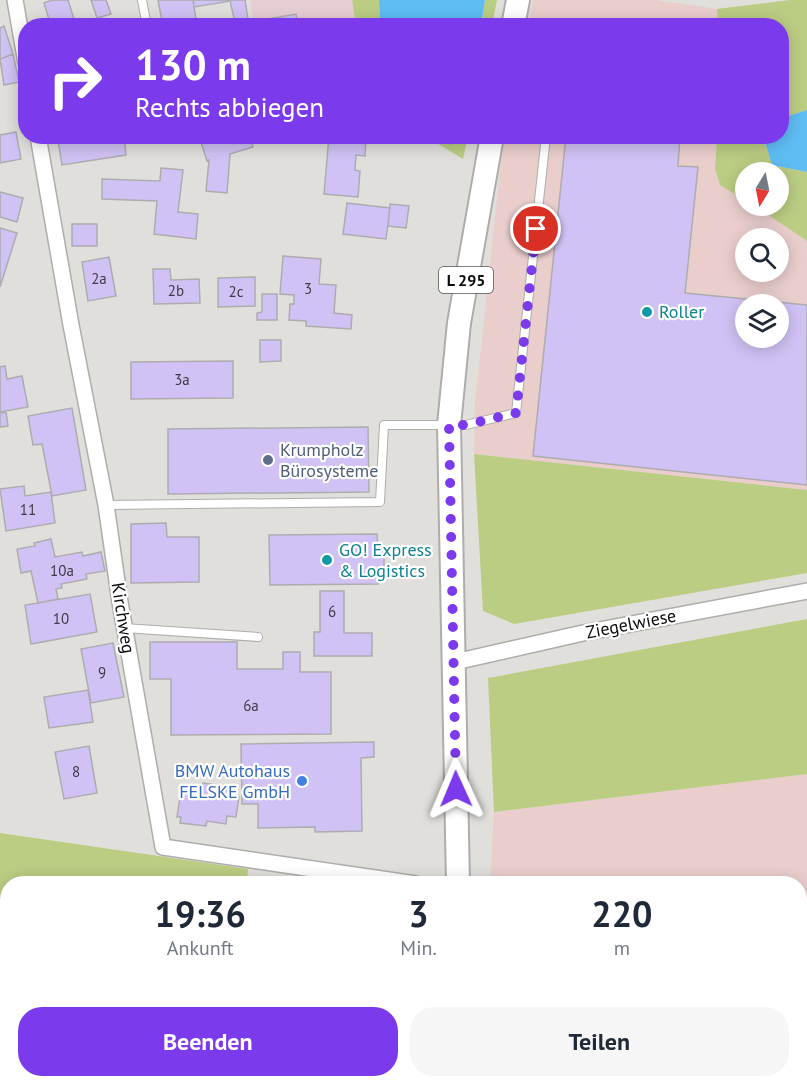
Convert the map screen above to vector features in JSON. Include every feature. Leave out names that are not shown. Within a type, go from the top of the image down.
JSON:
[{"type":"main road","points":[[515,18],[518,0]]},
{"type":"main road","name":"L 295","points":[[458,876],[449,425],[459,323],[491,144]]},
{"type":"street","points":[[15,0],[18,18]]},
{"type":"street","name":"Kirchweg","points":[[39,144],[71,326],[106,505],[124,628],[162,847],[361,876]]},
{"type":"street","name":"Ziegelwiese","points":[[455,662],[584,633],[807,591]]},
{"type":"lane","points":[[142,0],[145,18]]},
{"type":"lane","points":[[106,505],[380,502],[384,425],[466,425],[516,413],[545,144]]},
{"type":"lane","points":[[124,628],[258,637]]},
{"type":"shaded area","points":[[250,0],[352,0],[355,18],[253,18]]},
{"type":"shaded area","points":[[533,0],[656,0],[717,9],[718,18],[530,18]]},
{"type":"shaded area","name":"Roller","points":[[504,144],[717,144],[715,169],[720,185],[735,194],[735,216],[770,216],[788,228],[735,228],[735,282],[789,282],[789,229],[807,241],[807,490],[474,454],[475,403]]},
{"type":"shaded area","points":[[807,774],[807,876],[490,876],[494,812]]},
{"type":"green space","points":[[352,0],[379,0],[380,18],[355,18]]},
{"type":"green space","points":[[485,0],[497,0],[493,18],[482,18]]},
{"type":"green space","points":[[807,0],[807,110],[789,116],[789,18],[718,18],[717,9]]},
{"type":"green space","points":[[438,144],[466,144],[463,159]]},
{"type":"green space","points":[[717,144],[766,144],[771,162],[735,162],[735,194],[720,185],[715,169]]},
{"type":"green space","points":[[789,168],[807,172],[807,241],[770,216],[789,216]]},
{"type":"green space","points":[[474,454],[807,490],[807,573],[514,624],[483,611]]},
{"type":"green space","points":[[807,619],[807,774],[494,812],[488,678]]},
{"type":"green space","points":[[0,833],[248,869],[248,876],[0,876]]},
{"type":"water","points":[[379,0],[485,0],[482,18],[380,18]]},
{"type":"water","points":[[807,110],[807,172],[789,168],[789,162],[771,162],[766,144],[789,144],[789,116]]},
{"type":"building","points":[[52,0],[68,0],[74,18],[49,18],[44,3]]},
{"type":"building","points":[[91,0],[106,0],[111,14],[97,18]]},
{"type":"building","points":[[158,0],[193,0],[196,18],[161,18]]},
{"type":"building","points":[[193,0],[245,0],[248,18],[234,18],[230,1],[194,7]]},
{"type":"building","points":[[296,14],[297,18],[274,18]]},
{"type":"building","points":[[4,26],[13,54],[0,59],[0,28]]},
{"type":"building","points":[[13,54],[18,82],[4,85],[0,59]]},
{"type":"building","points":[[16,132],[21,159],[0,163],[0,135]]},
{"type":"building","points":[[59,144],[125,144],[126,155],[62,165]]},
{"type":"building","points":[[202,144],[252,144],[253,147],[230,154],[227,193],[206,191],[209,160],[207,161]]},
{"type":"building","points":[[328,144],[366,144],[365,156],[356,155],[355,170],[360,171],[358,197],[324,194]]},
{"type":"building","name":"Roller","points":[[565,144],[679,144],[678,166],[698,167],[685,293],[735,298],[735,348],[789,348],[789,303],[807,305],[807,485],[533,456]]},
{"type":"building","points":[[161,168],[183,170],[178,212],[198,214],[196,239],[154,234],[157,201],[102,199],[102,179],[160,181]]},
{"type":"building","points":[[0,192],[23,198],[17,222],[0,217]]},
{"type":"building","points":[[347,203],[390,208],[386,239],[343,234]]},
{"type":"building","points":[[390,204],[409,206],[406,228],[388,226]]},
{"type":"building","points":[[72,224],[97,224],[97,246],[72,246]]},
{"type":"building","points":[[0,228],[17,233],[0,287]]},
{"type":"building","points":[[283,256],[321,259],[319,284],[336,285],[334,313],[352,315],[351,329],[306,326],[306,321],[289,320],[290,304],[294,304],[294,295],[280,294]]},
{"type":"building","points":[[109,257],[116,296],[88,301],[82,262]]},
{"type":"building","points":[[153,269],[170,269],[171,280],[199,279],[200,303],[154,304]]},
{"type":"building","points":[[255,277],[255,306],[218,307],[218,278]]},
{"type":"building","points":[[262,294],[277,294],[277,320],[257,320],[257,313],[262,312]]},
{"type":"building","points":[[260,340],[281,340],[281,361],[260,362]]},
{"type":"building","points":[[233,361],[233,398],[131,399],[131,362]]},
{"type":"building","points":[[5,366],[7,379],[22,376],[28,407],[0,412],[0,367]]},
{"type":"building","points":[[72,408],[86,490],[52,496],[42,444],[33,445],[28,416]]},
{"type":"building","points":[[6,412],[8,426],[0,427],[0,413]]},
{"type":"building","name":"Krumpholz Bürosysteme","points":[[368,427],[369,492],[168,494],[168,429]]},
{"type":"building","points":[[24,486],[25,496],[51,492],[55,523],[6,531],[0,489]]},
{"type":"building","points":[[166,523],[167,537],[199,537],[199,582],[131,583],[131,524]]},
{"type":"building","name":"GO! Express & Logistics","points":[[377,534],[378,550],[384,549],[384,570],[378,570],[378,584],[270,585],[269,535]]},
{"type":"building","points":[[51,539],[55,557],[82,552],[83,556],[101,552],[105,571],[86,574],[87,579],[61,584],[62,588],[56,589],[58,599],[38,603],[31,571],[21,573],[17,549],[35,546],[34,543]]},
{"type":"building","points":[[320,591],[344,591],[344,633],[372,633],[372,656],[314,656],[314,632],[320,632]]},
{"type":"building","points":[[90,594],[97,632],[31,644],[25,605]]},
{"type":"building","points":[[150,642],[237,642],[237,669],[283,669],[283,652],[300,652],[300,672],[331,672],[331,734],[171,735],[171,679],[150,679]]},
{"type":"building","points":[[113,643],[124,697],[91,703],[81,649]]},
{"type":"building","points":[[88,690],[93,722],[49,728],[44,697]]},
{"type":"building","name":"BMW Autohaus FELSKE GmbH","points":[[374,742],[374,757],[361,758],[362,831],[315,832],[315,827],[258,828],[258,804],[242,804],[241,744]]},
{"type":"building","points":[[89,746],[97,793],[64,799],[55,752]]},
{"type":"building","points":[[203,783],[231,787],[230,796],[239,797],[236,817],[227,816],[226,824],[207,821],[206,826],[180,823],[181,817],[177,817],[181,791],[201,794]]},
{"type":"place","name":"Roller","points":[[647,312]]},
{"type":"place","name":"Krumpholz Bürosysteme","points":[[268,460]]},
{"type":"place","name":"GO! Express & Logistics","points":[[327,560]]},
{"type":"place","name":"BMW Autohaus FELSKE GmbH","points":[[302,781]]},
{"type":"route","points":[[456,789],[449,425],[466,425],[516,413],[536,229]]}]
